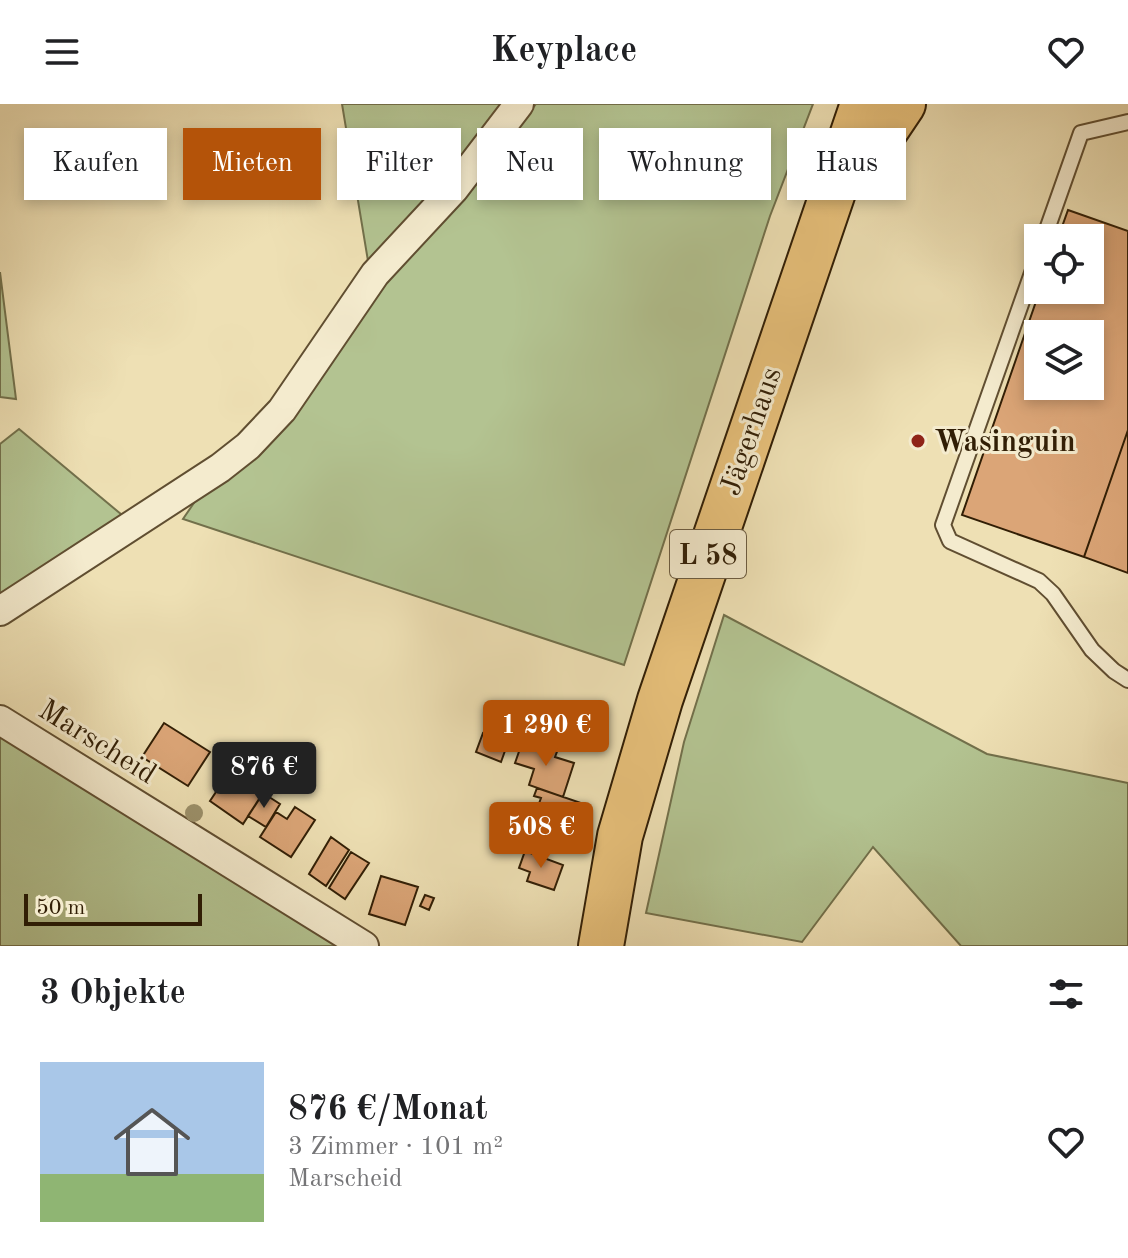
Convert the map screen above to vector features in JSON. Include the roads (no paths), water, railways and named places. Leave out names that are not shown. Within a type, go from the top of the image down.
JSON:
[{"type":"main road","name":"Jägerhaus","points":[[854,128],[863,104]]},
{"type":"main road","points":[[887,128],[903,104]]},
{"type":"main road","name":"Jägerhaus","points":[[601,946],[620,836],[660,700],[828,200]]},
{"type":"street","points":[[0,611],[220,468],[248,446],[282,410],[375,274],[454,189],[519,104]]},
{"type":"street","name":"Marscheid","points":[[0,720],[364,946]]},
{"type":"lane","points":[[1049,224],[1081,133],[1128,122]]},
{"type":"lane","points":[[1024,296],[943,525],[950,541],[1039,581],[1053,594],[1092,650],[1128,680]]},
{"type":"place","name":"Wasinguin","points":[[918,441]]}]
